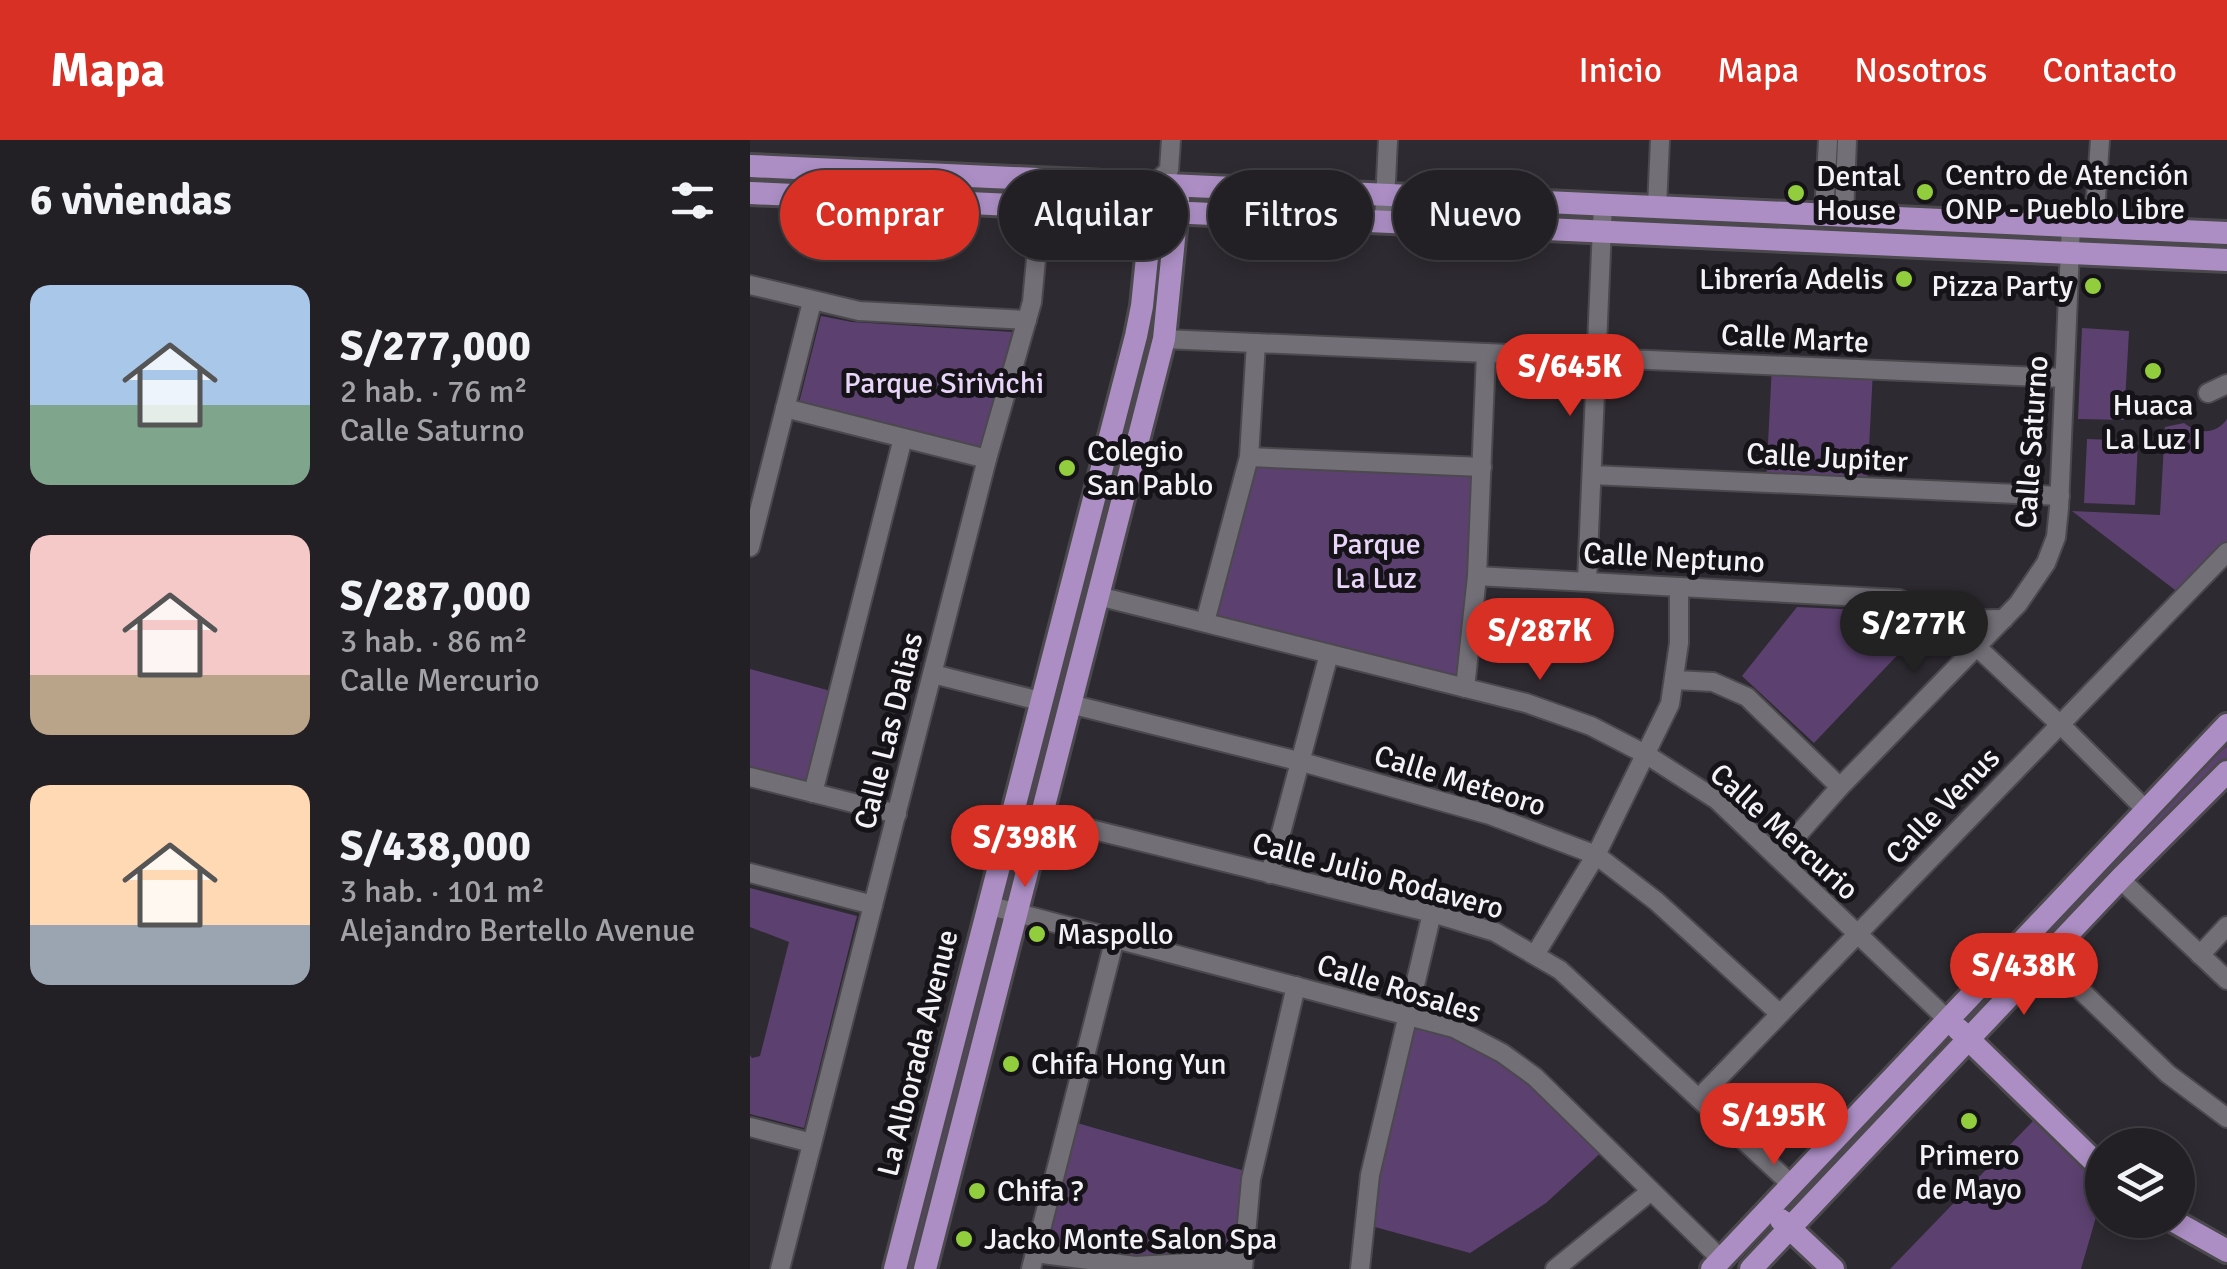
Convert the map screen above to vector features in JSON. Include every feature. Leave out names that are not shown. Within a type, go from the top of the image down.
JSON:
[{"type":"main road","points":[[750,166],[999,174]]},
{"type":"main road","points":[[1188,181],[1385,195],[2227,232]]},
{"type":"main road","points":[[750,194],[999,204]]},
{"type":"main road","points":[[1188,212],[2227,260]]},
{"type":"main road","name":"La Alborada Avenue","points":[[895,1269],[1136,336],[1146,260]]},
{"type":"main road","name":"La Alborada Avenue","points":[[925,1269],[1164,338],[1173,260]]},
{"type":"main road","points":[[1717,1264],[2226,726]]},
{"type":"main road","points":[[1751,1269],[2046,957],[2128,886],[2227,772]]},
{"type":"main road","points":[[1948,1020],[2085,1152]]},
{"type":"main road","points":[[1770,1210],[1833,1269]]},
{"type":"main road","points":[[2195,1233],[2227,1250]]},
{"type":"street","points":[[1168,170],[1171,140]]},
{"type":"street","points":[[1384,221],[1388,140]]},
{"type":"street","points":[[1657,207],[1660,140]]},
{"type":"street","points":[[1828,140],[1834,215]]},
{"type":"street","points":[[1834,215],[1848,140]]},
{"type":"street","name":"Calle Saturno","points":[[1778,857],[1840,787],[2004,619],[2046,563],[2056,537],[2060,496],[2070,252],[2083,226],[2100,140]]},
{"type":"street","points":[[1587,580],[1603,204]]},
{"type":"street","name":"Calle Las Dalias","points":[[780,1269],[987,459],[1027,320],[1037,260]]},
{"type":"street","points":[[750,285],[859,311],[1027,320]]},
{"type":"street","points":[[750,547],[756,495],[785,408],[812,302]]},
{"type":"street","name":"Calle Marte","points":[[1164,338],[2064,378]]},
{"type":"street","points":[[1205,622],[1249,457],[1256,343]]},
{"type":"street","points":[[1465,688],[1477,576],[1486,353]]},
{"type":"street","points":[[2208,394],[2227,384]]},
{"type":"street","points":[[785,408],[987,459]]},
{"type":"street","points":[[813,793],[903,438]]},
{"type":"street","points":[[1249,457],[1482,467]]},
{"type":"street","name":"Calle Jupiter","points":[[1592,474],[2060,496]]},
{"type":"street","name":"Calle Venus","points":[[1698,1098],[2227,552]]},
{"type":"street","name":"Calle Neptuno","points":[[1477,576],[1899,598],[1948,620],[2146,810]]},
{"type":"street","points":[[1536,953],[1596,856],[1670,704],[1676,680],[1679,587]]},
{"type":"street","name":"Calle Mercurio","points":[[1098,596],[1526,703],[1591,726],[1647,755],[1716,800],[1948,1020]]},
{"type":"street","points":[[1948,620],[2004,619]]},
{"type":"street","points":[[1270,874],[1330,654]]},
{"type":"street","points":[[932,674],[1040,701]]},
{"type":"street","points":[[1676,680],[1713,682],[1747,698],[1840,787]]},
{"type":"street","name":"Calle Meteoro","points":[[1070,704],[1302,762],[1490,815],[1596,856],[1656,901],[1780,1014]]},
{"type":"street","points":[[750,777],[896,814]]},
{"type":"street","name":"Calle Julio Rodavero","points":[[1042,817],[1496,932],[1560,970],[1792,1186]]},
{"type":"street","points":[[750,873],[873,904]]},
{"type":"street","points":[[2128,886],[2227,980]]},
{"type":"street","name":"Calle Rosales","points":[[987,904],[1454,1028],[1502,1053],[1534,1078],[1652,1191],[1717,1264]]},
{"type":"street","points":[[1360,1269],[1370,1175],[1432,914]]},
{"type":"street","points":[[2200,955],[2227,926]]},
{"type":"street","points":[[1115,938],[1033,1261],[1135,1266],[1243,1265],[1251,1179],[1296,986]]},
{"type":"street","points":[[2046,957],[2168,1074],[2227,1118]]},
{"type":"street","points":[[750,1127],[812,1143]]},
{"type":"street","points":[[1554,1269],[1652,1191]]},
{"type":"green space","points":[[757,171],[780,172],[780,188],[757,182]]},
{"type":"green space","points":[[979,184],[999,185],[999,200],[979,199]]},
{"type":"green space","points":[[1193,196],[1208,197],[1208,211],[1193,210]]},
{"type":"green space","points":[[1557,210],[1585,211],[1584,227],[1557,226]]},
{"type":"green space","points":[[1628,216],[2061,237],[2061,244],[1627,232]]},
{"type":"green space","points":[[2087,239],[2227,245],[2227,259],[2087,253]]},
{"type":"green space","points":[[1144,260],[1165,260],[1157,336],[1010,903],[994,897]]},
{"type":"green space","name":"Parque Sirivichi","points":[[821,316],[852,322],[1012,332],[982,448],[799,403]]},
{"type":"green space","points":[[2082,328],[2129,331],[2124,420],[2078,419]]},
{"type":"green space","points":[[1772,365],[1873,370],[1867,487],[1766,483]]},
{"type":"green space","points":[[2227,419],[2227,544],[2179,593],[2072,511],[2160,515],[2165,427],[2184,423],[2207,431],[2218,428]]},
{"type":"green space","points":[[2087,439],[2138,441],[2135,505],[2084,503]]},
{"type":"green space","name":"Parque La Luz","points":[[1249,457],[1482,467],[1465,688],[1205,622]]},
{"type":"green space","points":[[1797,607],[1883,611],[1926,625],[1814,743],[1742,676]]},
{"type":"green space","points":[[750,669],[838,693],[813,793],[750,771]]},
{"type":"green space","points":[[2227,746],[2227,765],[1976,1026],[1964,1020],[2186,782]]},
{"type":"green space","points":[[750,888],[857,916],[804,1128],[750,1114],[750,1055],[760,1056],[789,942],[750,927]]},
{"type":"green space","points":[[992,913],[1009,919],[921,1269],[903,1269]]},
{"type":"green space","points":[[1409,1014],[1502,1053],[1606,1148],[1546,1203],[1470,1253],[1364,1224]]},
{"type":"green space","points":[[1931,1054],[1942,1064],[1798,1213],[1790,1205]]},
{"type":"green space","points":[[2034,1120],[2085,1166],[2085,1238],[2090,1238],[2081,1269],[1890,1269]]},
{"type":"green space","points":[[1077,1123],[1245,1171],[1239,1254],[1138,1260],[1049,1249],[1045,1243]]},
{"type":"place","name":"Centro de Atención ONP - Pueblo Libre","points":[[1925,192]]},
{"type":"place","name":"Dental House","points":[[1796,193]]},
{"type":"place","name":"Librería Adelis","points":[[1904,279]]},
{"type":"place","name":"Pizza Party","points":[[2093,286]]},
{"type":"place","name":"Huaca La Luz I","points":[[2153,371]]},
{"type":"place","name":"Colegio San Pablo","points":[[1067,468]]},
{"type":"place","name":"Maspollo","points":[[1037,934]]},
{"type":"place","name":"Chifa Hong Yun","points":[[1011,1064]]},
{"type":"place","name":"Primero de Mayo","points":[[1969,1121]]},
{"type":"place","name":"Chifa ?","points":[[977,1191]]},
{"type":"place","name":"Jacko Monte Salon Spa","points":[[964,1239]]}]
